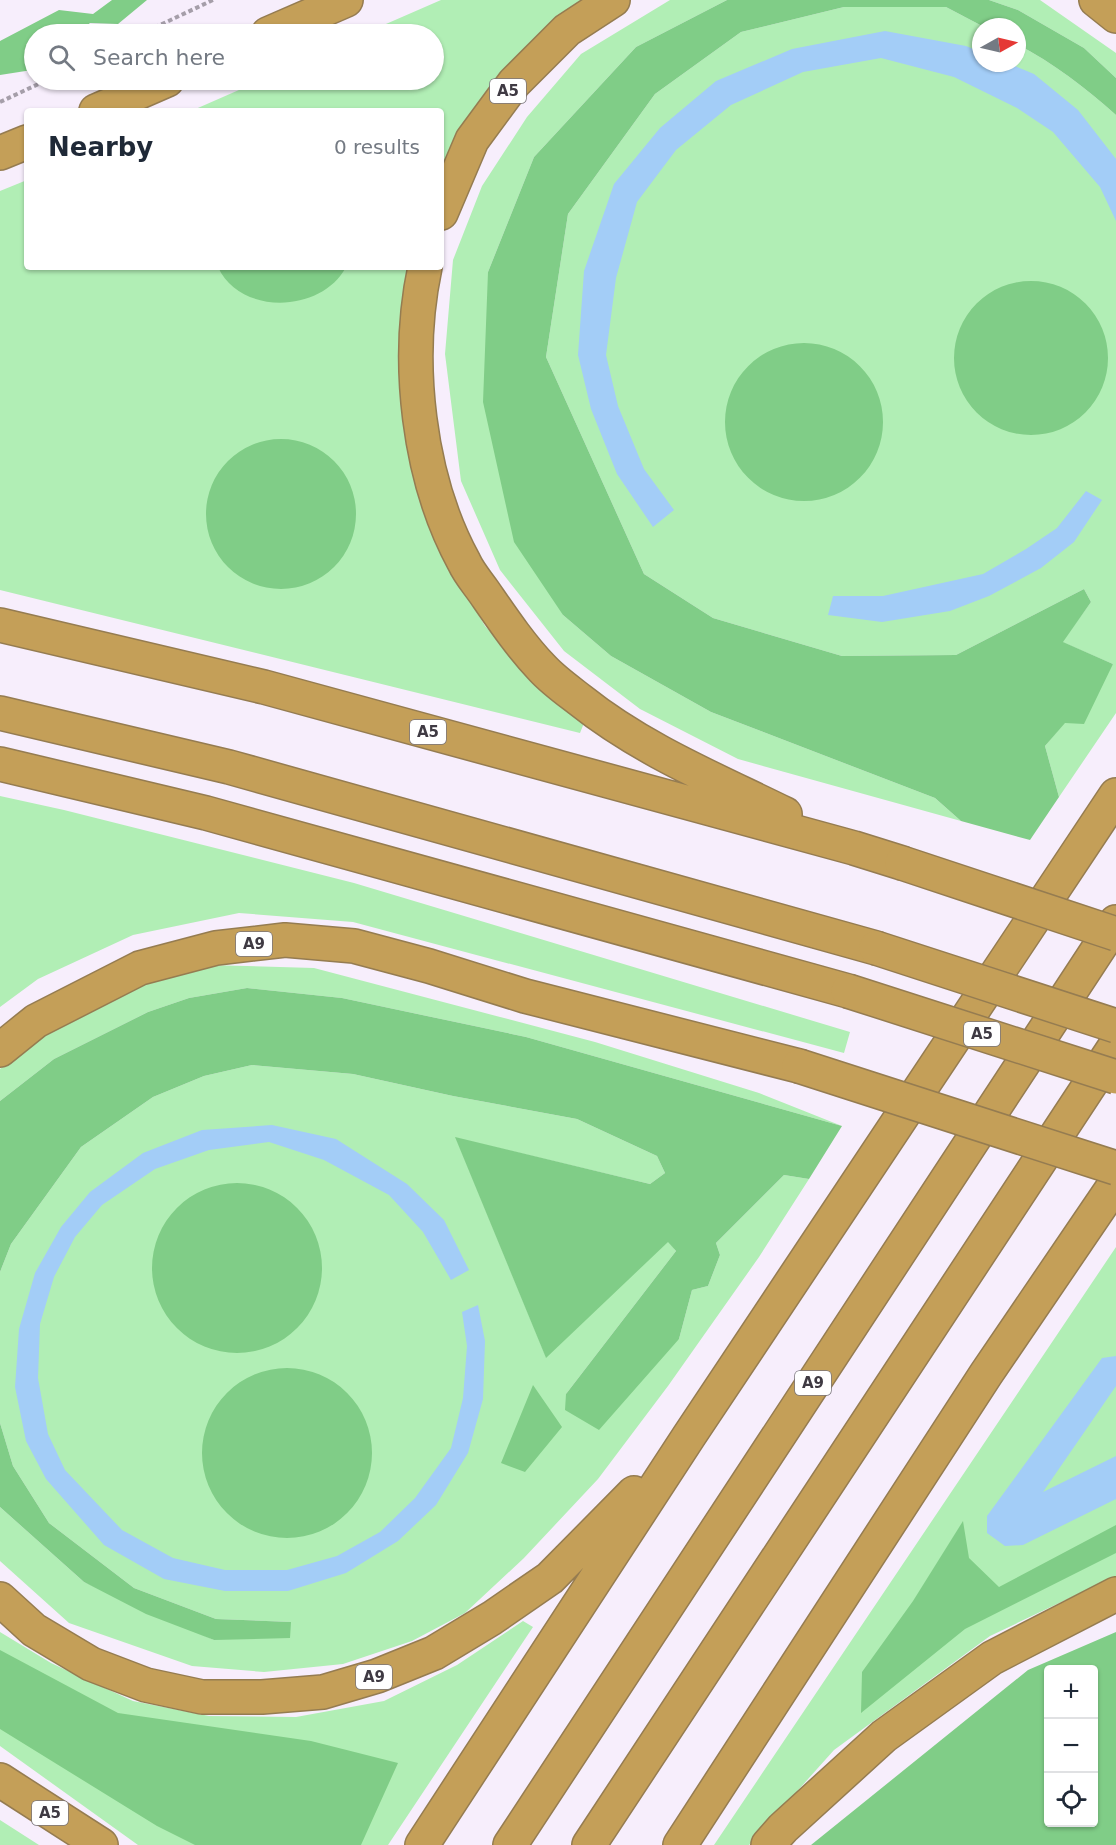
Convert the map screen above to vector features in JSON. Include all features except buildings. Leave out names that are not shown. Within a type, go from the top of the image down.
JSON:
[{"type":"highway","points":[[291,24],[346,0]]},
{"type":"highway","name":"A5","points":[[444,206],[472,140],[514,83],[567,30],[613,0]]},
{"type":"highway","points":[[1096,0],[1116,16]]},
{"type":"highway","points":[[103,108],[144,90]]},
{"type":"highway","points":[[0,153],[24,143]]},
{"type":"highway","name":"A5","points":[[425,270],[414,354],[421,429],[436,497],[464,562],[502,618],[542,669],[581,701],[626,733],[681,763],[854,848]]},
{"type":"highway","name":"A5","points":[[0,625],[264,687],[854,848],[1116,934]]},
{"type":"highway","points":[[0,713],[229,767],[876,948],[1116,1026]]},
{"type":"highway","name":"A5","points":[[0,764],[206,813],[848,991],[1116,1077]]},
{"type":"highway","name":"A9","points":[[422,1845],[689,1436],[1116,795]]},
{"type":"highway","name":"A9","points":[[510,1845],[1116,922]]},
{"type":"highway","name":"A9","points":[[0,1050],[36,1021],[140,968],[216,948],[285,940],[354,946],[429,966],[525,996],[799,1066],[1116,1168]]},
{"type":"highway","points":[[589,1845],[1116,1046]]},
{"type":"highway","points":[[680,1845],[986,1374],[1116,1183]]},
{"type":"highway","name":"A9","points":[[0,1599],[34,1630],[91,1664],[146,1685],[202,1697],[262,1697],[323,1692],[377,1676],[434,1653],[492,1618],[550,1578],[689,1436]]},
{"type":"highway","points":[[768,1845],[783,1828],[884,1736],[992,1658],[1116,1594]]},
{"type":"highway","name":"A5","points":[[0,1780],[101,1845]]},
{"type":"path","points":[[162,24],[213,0]]},
{"type":"path","points":[[0,102],[26,90]]},
{"type":"green space","points":[[112,0],[147,0],[118,24],[32,24],[59,10],[93,14]]},
{"type":"green space","points":[[441,0],[588,0],[444,171],[444,108],[198,108],[239,90],[444,90],[444,24],[386,24]]},
{"type":"green space","points":[[670,0],[727,0],[636,47],[534,157],[488,272],[563,615],[611,656],[711,712],[935,798],[961,821],[738,759],[640,709],[564,651],[500,570],[461,481],[445,354],[453,260],[482,186],[527,117],[581,54]]},
{"type":"green space","points":[[727,0],[989,0],[1018,10],[1084,48],[1116,78],[1116,115],[1069,76],[1026,49],[1026,18],[972,18],[972,21],[946,7],[844,7],[741,32],[655,94],[568,214],[546,357],[644,574],[713,618],[842,656],[956,655],[1084,589],[1091,602],[1063,642],[1113,664],[1084,724],[1065,723],[1045,746],[1059,797],[1030,840],[961,821],[935,798],[711,712],[611,656],[563,615],[514,542],[483,402],[488,272],[534,157],[636,47]]},
{"type":"green space","points":[[989,0],[1040,0],[1116,53],[1116,78],[1084,48],[1018,10]]},
{"type":"green space","points":[[844,7],[946,7],[972,21],[972,72],[1026,72],[1026,49],[1069,77],[1116,115],[1116,713],[1059,797],[1045,746],[1113,664],[1062,642],[1091,602],[1084,589],[956,655],[842,656],[713,618],[644,574],[546,357],[568,214],[655,94],[741,32]]},
{"type":"green space","points":[[24,28],[24,71],[0,75],[0,41]]},
{"type":"green space","points":[[24,181],[24,270],[411,270],[435,540],[485,626],[549,694],[584,723],[580,733],[0,590],[0,191]]},
{"type":"green space","points":[[220,270],[344,270],[335,282],[319,293],[301,300],[281,303],[262,301],[244,294],[229,283]]},
{"type":"green space","points":[[1031,281],[1046,282],[1061,287],[1086,303],[1102,328],[1107,343],[1107,373],[1102,388],[1086,413],[1061,429],[1046,434],[1031,435],[1016,434],[1001,429],[976,413],[960,388],[955,373],[954,358],[955,343],[960,328],[976,303],[1001,287],[1016,282]]},
{"type":"green space","points":[[804,343],[819,344],[834,349],[848,356],[860,366],[870,378],[877,392],[882,407],[882,437],[877,452],[870,466],[860,478],[848,488],[834,495],[819,500],[804,501],[789,500],[774,495],[760,488],[748,478],[738,466],[731,452],[726,437],[725,422],[726,407],[731,392],[738,378],[748,366],[760,356],[774,349],[789,344]]},
{"type":"green space","points":[[281,439],[310,445],[334,461],[350,485],[356,514],[350,543],[334,567],[310,583],[281,589],[252,583],[228,567],[212,543],[206,514],[212,485],[228,461],[252,445]]},
{"type":"green space","points":[[0,796],[354,883],[850,1032],[844,1053],[353,922],[239,913],[133,935],[38,979],[0,1007]]},
{"type":"green space","points":[[207,965],[314,968],[595,1042],[759,1093],[842,1126],[526,1037],[342,998],[247,988],[189,998],[148,1012],[54,1059],[0,1101],[0,1069],[45,1029],[126,985]]},
{"type":"green space","points":[[247,988],[342,998],[526,1037],[842,1126],[809,1179],[784,1175],[716,1243],[720,1255],[708,1286],[692,1290],[679,1339],[599,1430],[565,1410],[566,1394],[676,1251],[668,1242],[546,1358],[455,1137],[650,1184],[665,1173],[657,1156],[577,1119],[453,1096],[353,1074],[252,1065],[204,1076],[153,1097],[81,1147],[11,1244],[0,1272],[0,1101],[54,1059],[148,1012],[189,998]]},
{"type":"green space","points":[[252,1065],[353,1074],[453,1096],[577,1119],[657,1156],[665,1173],[650,1184],[456,1138],[546,1357],[668,1241],[676,1251],[566,1394],[679,1339],[692,1290],[708,1286],[720,1255],[716,1243],[784,1175],[809,1179],[759,1257],[668,1386],[598,1479],[524,1558],[465,1613],[412,1641],[343,1664],[264,1672],[192,1666],[69,1623],[0,1561],[0,1507],[84,1582],[214,1640],[291,1622],[216,1619],[134,1588],[49,1523],[13,1466],[0,1423],[0,1272],[11,1244],[81,1147],[153,1097],[204,1076]]},
{"type":"green space","points":[[237,1183],[269,1190],[297,1208],[315,1236],[322,1268],[315,1300],[297,1328],[269,1346],[237,1353],[205,1346],[177,1328],[159,1300],[152,1268],[159,1236],[177,1208],[205,1190]]},
{"type":"green space","points":[[1116,1247],[1116,1576],[990,1636],[834,1750],[749,1845],[714,1845]]},
{"type":"green space","points":[[287,1368],[319,1375],[347,1393],[365,1421],[372,1453],[365,1485],[347,1513],[319,1531],[287,1538],[255,1531],[227,1513],[209,1485],[202,1453],[209,1421],[227,1393],[255,1375]]},
{"type":"green space","points":[[533,1385],[562,1427],[525,1472],[501,1463]]},
{"type":"green space","points":[[0,1423],[13,1466],[49,1523],[134,1588],[216,1619],[291,1622],[290,1638],[214,1640],[146,1614],[84,1582],[0,1507]]},
{"type":"green space","points":[[963,1521],[969,1558],[999,1587],[1116,1525],[1116,1553],[965,1629],[861,1713],[862,1672],[913,1601]]},
{"type":"green space","points":[[523,1621],[533,1627],[388,1845],[138,1845],[0,1746],[0,1632],[51,1663],[133,1701],[209,1716],[296,1717],[384,1701],[457,1665]]},
{"type":"green space","points":[[1116,1632],[1116,1845],[811,1845],[1028,1670]]},
{"type":"green space","points":[[0,1650],[118,1713],[311,1741],[398,1763],[361,1845],[195,1845],[157,1826],[0,1729]]},
{"type":"green space","points":[[0,1820],[39,1845],[0,1845]]},
{"type":"water","points":[[885,31],[972,48],[972,72],[1026,71],[1034,74],[1078,110],[1116,159],[1116,221],[1100,187],[1053,132],[1017,108],[954,77],[881,58],[803,72],[731,105],[676,150],[637,202],[616,278],[606,355],[618,406],[644,469],[674,510],[653,527],[617,474],[591,409],[578,355],[584,271],[614,184],[660,128],[716,81],[792,49]]},
{"type":"water","points":[[1086,491],[1102,500],[1074,542],[1041,568],[989,596],[950,611],[882,622],[828,615],[833,596],[883,596],[983,574],[1057,528]]},
{"type":"water","points":[[272,1125],[336,1139],[407,1184],[444,1220],[469,1270],[451,1280],[423,1232],[389,1195],[324,1160],[269,1142],[209,1150],[155,1169],[102,1205],[75,1237],[54,1277],[40,1324],[38,1378],[48,1434],[65,1470],[122,1530],[173,1558],[225,1570],[287,1570],[337,1556],[380,1532],[415,1498],[451,1448],[463,1398],[467,1346],[462,1312],[478,1305],[485,1341],[483,1399],[468,1453],[436,1505],[398,1541],[346,1573],[288,1591],[225,1591],[164,1579],[104,1545],[46,1479],[26,1441],[15,1387],[19,1329],[35,1273],[61,1227],[90,1192],[143,1153],[202,1130]]},
{"type":"water","points":[[1116,1356],[1116,1386],[1043,1492],[1116,1456],[1116,1499],[1023,1545],[1005,1546],[987,1533],[987,1516],[1102,1358]]}]
